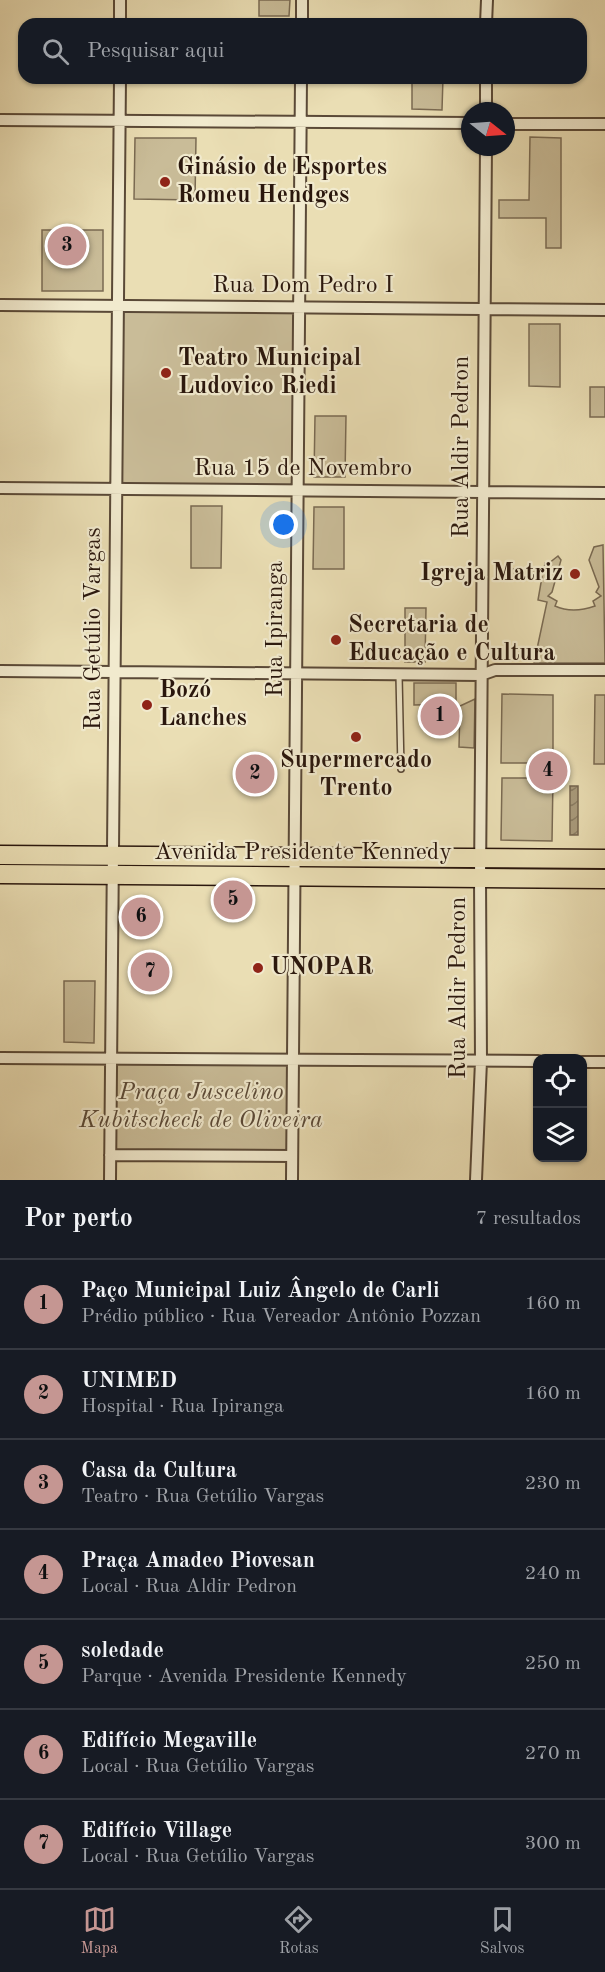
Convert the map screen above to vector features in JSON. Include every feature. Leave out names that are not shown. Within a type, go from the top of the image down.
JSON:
[{"type":"main road","name":"Avenida Presidente Kennedy","points":[[0,855],[605,860]]},
{"type":"main road","points":[[580,859],[581,879]]},
{"type":"main road","name":"Avenida Presidente Kennedy","points":[[0,874],[605,879]]},
{"type":"street","points":[[120,0],[120,18]]},
{"type":"street","points":[[302,0],[302,18]]},
{"type":"street","points":[[486,18],[487,0]]},
{"type":"street","name":"Rua Getúlio Vargas","points":[[110,1180],[120,84]]},
{"type":"street","name":"Rua Ipiranga","points":[[292,1180],[301,84]]},
{"type":"street","points":[[486,84],[486,102]]},
{"type":"street","points":[[0,120],[461,123]]},
{"type":"street","points":[[515,124],[605,124]]},
{"type":"street","name":"Rua Aldir Pedron","points":[[476,1180],[481,1061],[480,859],[486,156]]},
{"type":"street","name":"Rua Dom Pedro I","points":[[0,305],[605,310]]},
{"type":"street","name":"Rua 15 de Novembro","points":[[0,488],[605,493]]},
{"type":"street","points":[[0,672],[481,675],[495,670],[605,670]]},
{"type":"street","points":[[0,1058],[533,1061]]},
{"type":"street","points":[[587,1062],[605,1062]]},
{"type":"street","points":[[110,1155],[292,1156]]},
{"type":"lane","points":[[399,675],[401,769]]},
{"type":"green space","points":[[259,0],[290,0],[289,16],[259,16]]},
{"type":"green space","points":[[412,84],[443,84],[442,110],[412,109]]},
{"type":"green space","points":[[530,137],[561,138],[561,248],[546,248],[546,218],[499,218],[499,200],[529,200]]},
{"type":"green space","name":"Ginásio de Esportes Romeu Hendges","points":[[135,138],[196,138],[195,200],[134,199]]},
{"type":"green space","points":[[42,230],[103,230],[103,291],[42,291]]},
{"type":"green space","points":[[118,306],[299,307],[298,490],[116,489]]},
{"type":"green space","points":[[529,324],[560,324],[560,387],[529,386]]},
{"type":"green space","points":[[590,387],[605,387],[605,417],[590,417]]},
{"type":"green space","points":[[315,416],[346,416],[345,477],[314,477]]},
{"type":"green space","points":[[191,506],[222,506],[221,568],[191,568]]},
{"type":"green space","points":[[314,507],[344,507],[344,569],[313,569]]},
{"type":"green space","points":[[603,545],[605,663],[534,663],[547,602],[538,600],[542,577],[497,576],[498,569],[544,569],[545,563],[549,563],[558,556],[561,560],[552,592],[548,596],[557,601],[555,606],[560,608],[585,609],[595,606],[593,601],[601,596],[596,592],[599,587],[589,560],[594,547]]},
{"type":"green space","points":[[405,608],[426,608],[425,662],[405,662]]},
{"type":"green space","points":[[414,683],[456,683],[456,704],[414,705]]},
{"type":"green space","points":[[502,694],[553,695],[553,763],[501,763]]},
{"type":"green space","points":[[595,695],[605,695],[605,764],[594,764]]},
{"type":"green space","points":[[475,699],[474,748],[459,747],[460,706]]},
{"type":"green space","points":[[502,778],[553,778],[552,841],[501,840]]},
{"type":"green space","points":[[64,981],[95,981],[94,1043],[64,1042]]},
{"type":"green space","name":"Praça Juscelino Kubitscheck de Oliveira","points":[[111,1059],[293,1060],[292,1156],[110,1155]]},
{"type":"water","points":[[570,786],[578,786],[578,835],[570,835]]},
{"type":"place","name":"Ginásio de Esportes Romeu Hendges","points":[[165,182]]},
{"type":"place","name":"Casa da Cultura","points":[[67,246]]},
{"type":"place","name":"Teatro Municipal Ludovico Riedi","points":[[166,373]]},
{"type":"place","name":"Igreja Matriz","points":[[575,574]]},
{"type":"place","name":"Secretaria de Educação e Cultura","points":[[336,640]]},
{"type":"place","name":"Bozó Lanches","points":[[147,705]]},
{"type":"place","name":"Paço Municipal Luiz Ângelo de Carli","points":[[440,716]]},
{"type":"place","name":"Supermercado Trento","points":[[356,737]]},
{"type":"place","name":"Praça Amadeo Piovesan","points":[[548,771]]},
{"type":"place","name":"UNIMED","points":[[255,774]]},
{"type":"place","name":"soledade","points":[[233,900]]},
{"type":"place","name":"Edifício Megaville","points":[[141,917]]},
{"type":"place","name":"UNOPAR","points":[[258,968]]},
{"type":"place","name":"Edifício Village","points":[[150,972]]}]
